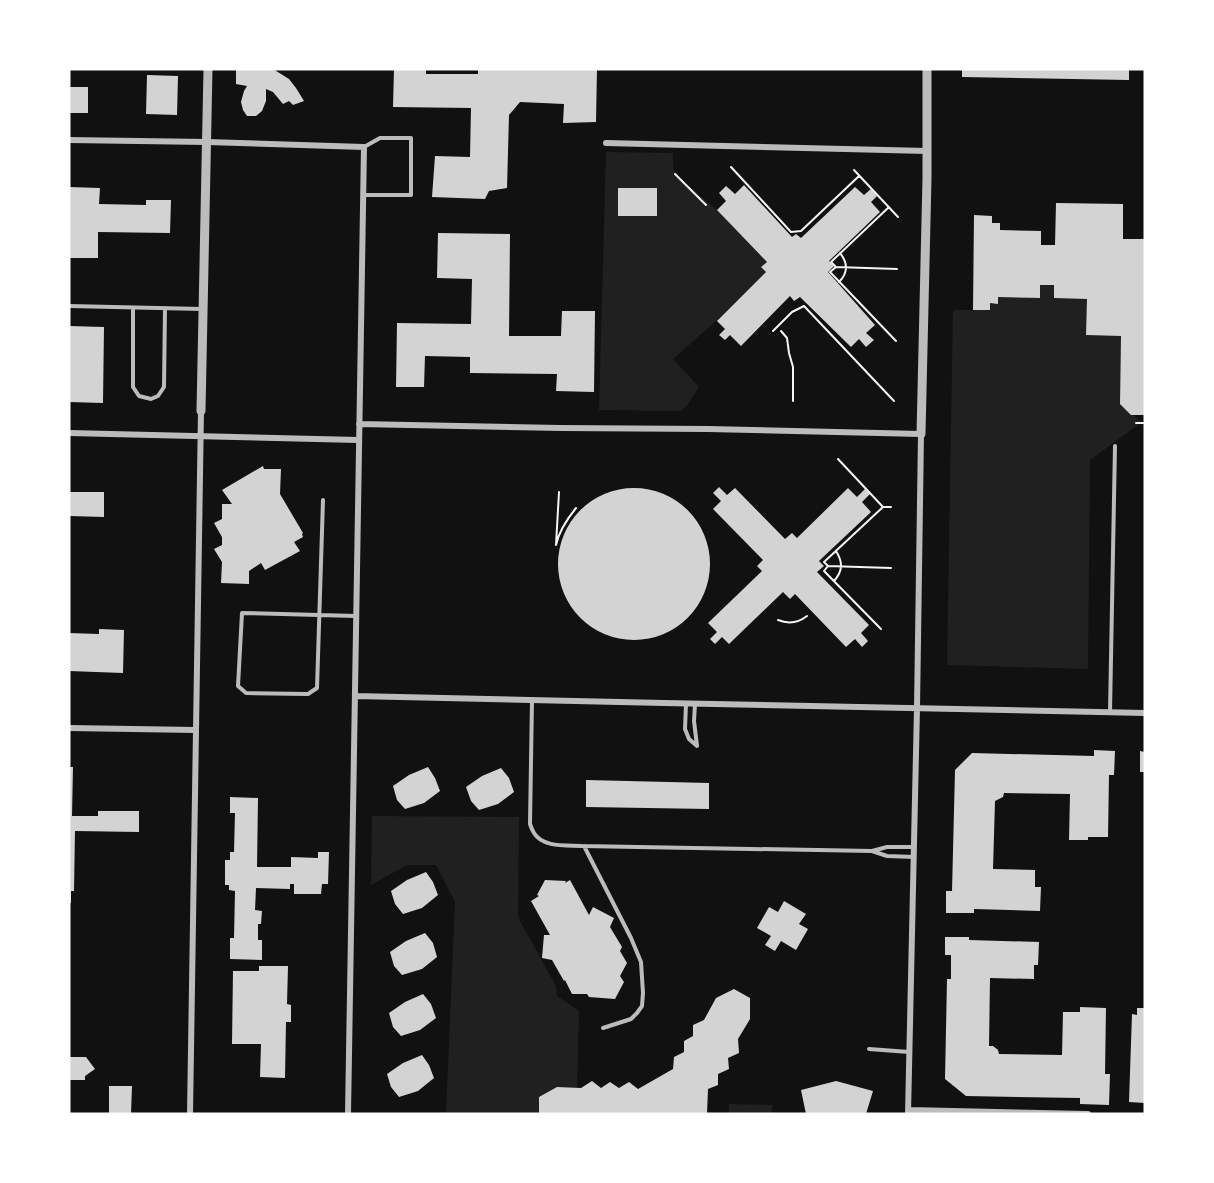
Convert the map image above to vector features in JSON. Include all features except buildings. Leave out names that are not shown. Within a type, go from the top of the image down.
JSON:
[{"type":"street","points":[[190,1114],[202,309],[208,69]]},
{"type":"street","points":[[927,69],[908,1112],[1088,1114]]},
{"type":"street","points":[[69,140],[364,147],[348,1114]]},
{"type":"street","points":[[606,143],[927,151]]},
{"type":"street","points":[[359,424],[921,434]]},
{"type":"street","points":[[69,433],[358,440]]},
{"type":"street","points":[[355,696],[1145,713]]},
{"type":"street","points":[[69,728],[195,730]]},
{"type":"lane","points":[[363,195],[411,195],[411,138],[380,138],[364,147]]},
{"type":"lane","points":[[69,306],[202,309]]},
{"type":"lane","points":[[133,308],[133,387],[139,396],[151,399],[159,396],[164,387],[165,308]]},
{"type":"lane","points":[[1110,712],[1115,446]]},
{"type":"lane","points":[[323,500],[319,615],[317,688],[308,694],[246,693],[238,686],[242,613],[319,615],[356,616]]},
{"type":"lane","points":[[532,700],[530,824],[534,835],[543,841],[584,846],[872,851],[886,847],[914,847]]},
{"type":"lane","points":[[686,704],[685,729],[689,739],[697,746],[694,704]]},
{"type":"lane","points":[[584,846],[631,938],[641,963],[642,1006],[631,1020],[603,1028]]},
{"type":"lane","points":[[872,851],[887,856],[914,857]]},
{"type":"lane","points":[[870,1049],[909,1052]]},
{"type":"path","points":[[730,167],[791,232],[801,231],[859,176]]},
{"type":"path","points":[[854,170],[898,217]]},
{"type":"path","points":[[675,174],[706,205]]},
{"type":"path","points":[[890,207],[831,262],[836,267],[897,269]]},
{"type":"path","points":[[839,282],[847,268],[840,253]]},
{"type":"path","points":[[836,267],[830,272],[896,341]]},
{"type":"path","points":[[773,331],[792,312],[804,306],[894,401]]},
{"type":"path","points":[[781,331],[787,338],[793,367],[793,401]]},
{"type":"path","points":[[1136,423],[1145,423]]},
{"type":"path","points":[[838,459],[883,507]]},
{"type":"path","points":[[559,492],[556,545],[558,537],[576,508]]},
{"type":"path","points":[[891,507],[883,507],[824,562],[828,566],[891,568]]},
{"type":"path","points":[[834,581],[839,576],[842,567],[836,551]]},
{"type":"path","points":[[828,566],[824,571],[881,629]]},
{"type":"path","points":[[778,620],[791,623],[807,616]]},
{"type":"shaded area","points":[[606,152],[673,153],[675,174],[717,210],[767,262],[761,267],[766,272],[673,359],[699,387],[681,411],[599,410]]},
{"type":"shaded area","points":[[1040,285],[1054,285],[1054,298],[1087,299],[1087,335],[1121,336],[1120,404],[1142,422],[1090,460],[1088,669],[947,665],[953,310],[990,310],[990,303],[998,303],[998,297],[1039,298]]},
{"type":"shaded area","points":[[372,816],[519,817],[518,914],[520,921],[556,986],[557,996],[579,1011],[577,1088],[557,1087],[539,1097],[539,1114],[446,1114],[455,902],[436,865],[407,865],[371,885]]},
{"type":"shaded area","points":[[729,1104],[773,1105],[771,1114],[729,1114]]}]
